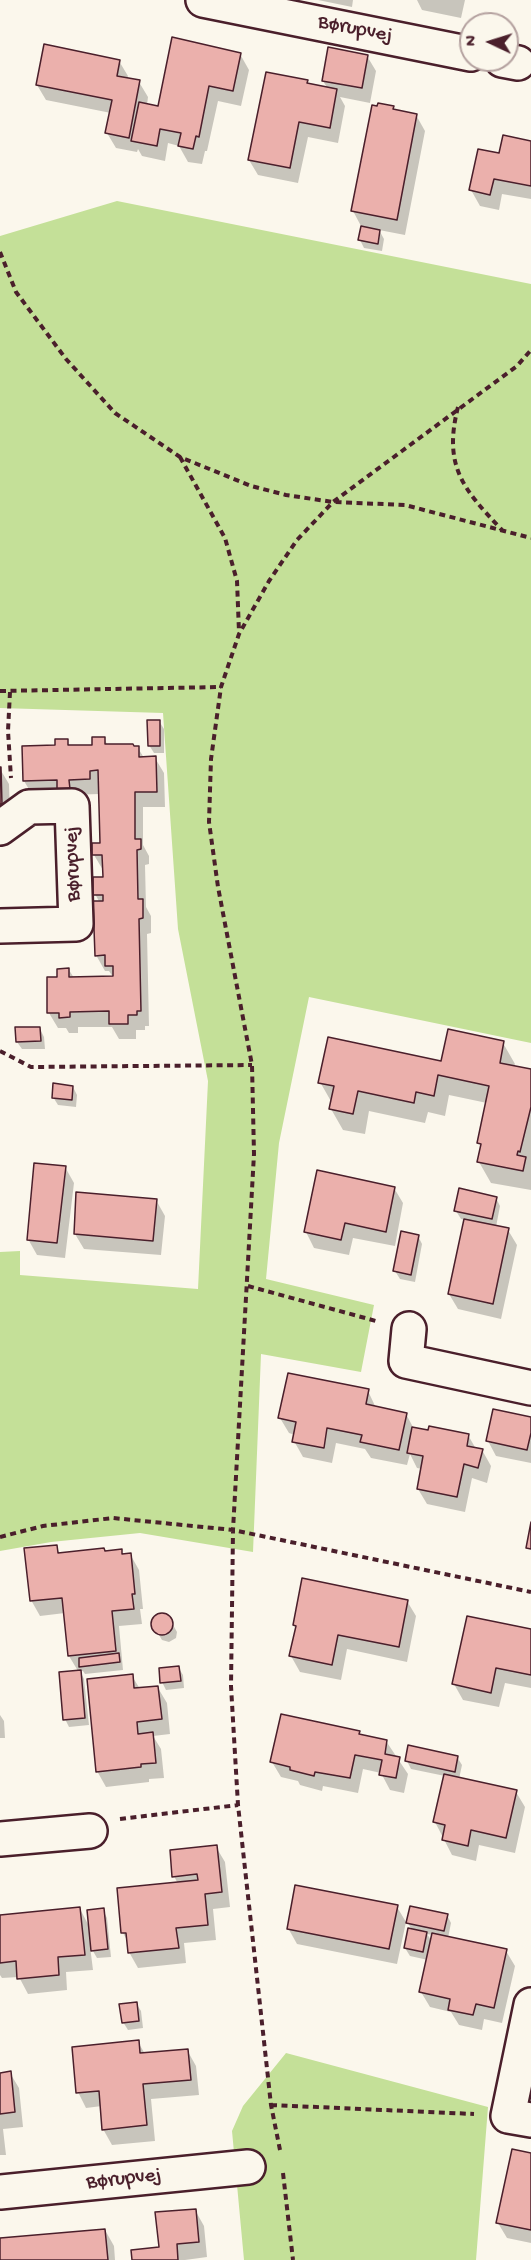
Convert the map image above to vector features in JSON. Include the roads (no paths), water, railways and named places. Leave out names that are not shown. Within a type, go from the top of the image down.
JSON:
[{"type":"street","name":"Børupvej","points":[[202,0],[239,4],[459,51]]},
{"type":"street","name":"Børupvej","points":[[0,926],[76,924],[72,806],[28,807],[7,823]]},
{"type":"street","points":[[409,1329],[406,1361],[531,1388]]},
{"type":"street","points":[[0,1839],[90,1830]]},
{"type":"street","points":[[520,2118],[531,2005]]},
{"type":"street","name":"Børupvej","points":[[0,2192],[248,2168]]}]
